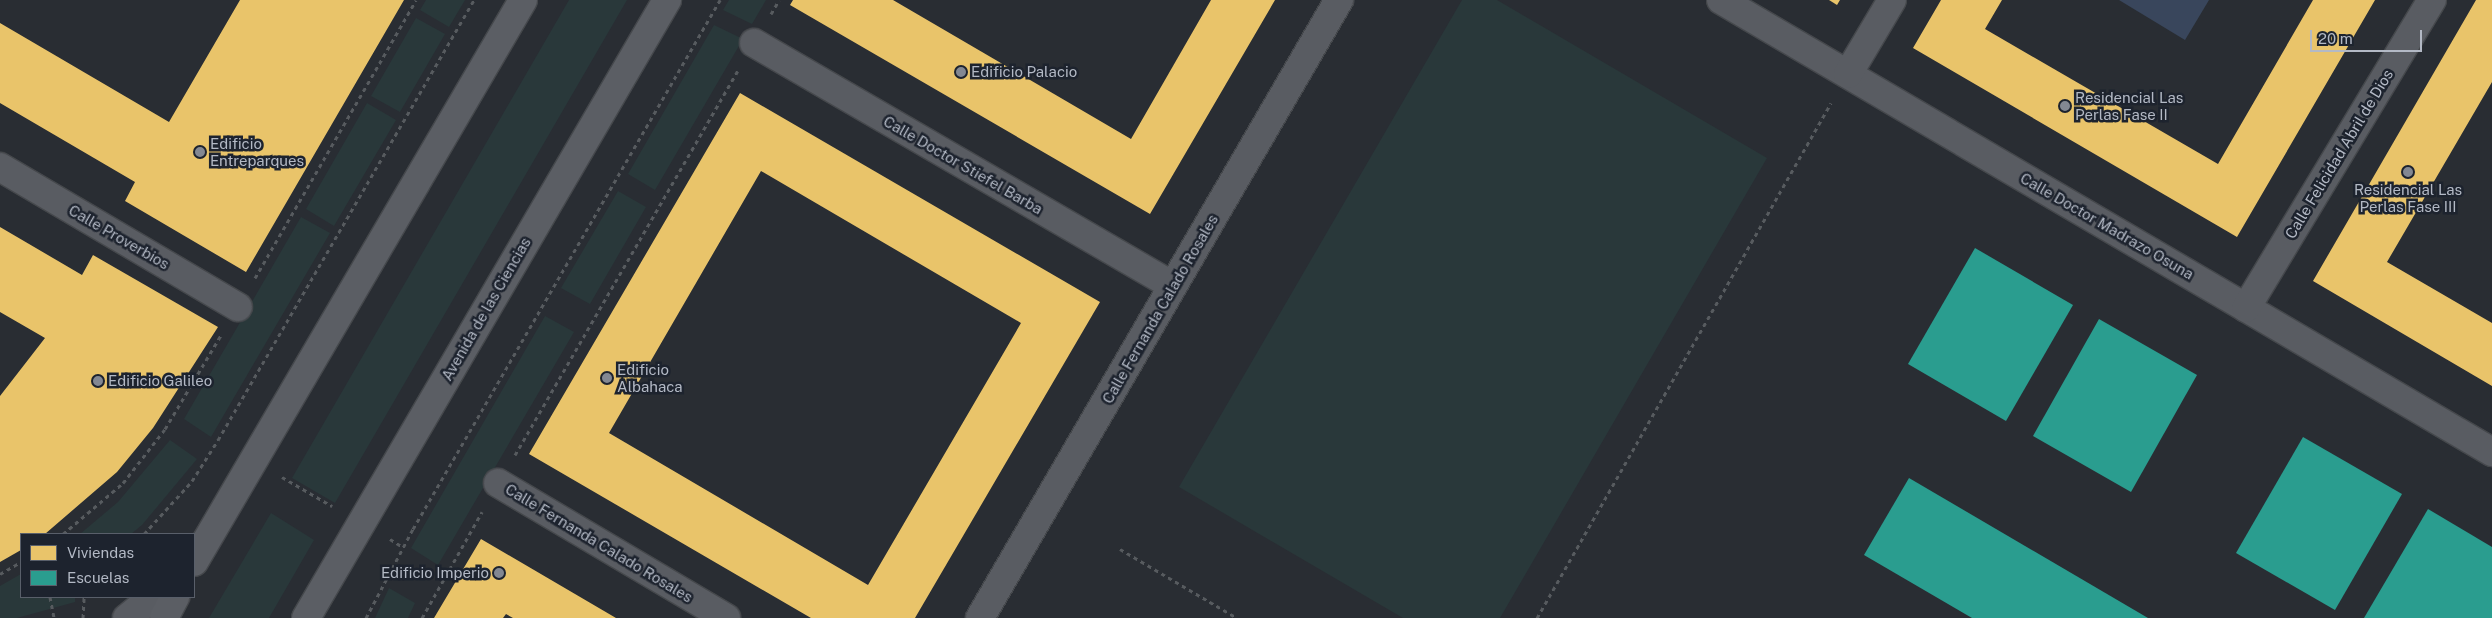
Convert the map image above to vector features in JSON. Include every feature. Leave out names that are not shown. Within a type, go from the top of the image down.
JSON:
[{"type":"main road","points":[[195,560],[523,0]]},
{"type":"main road","name":"Avenida de las Ciencias","points":[[306,618],[667,0]]},
{"type":"main road","points":[[164,618],[174,598]]},
{"type":"street","name":"Calle Fernanda Calado Rosales","points":[[980,618],[1339,0]]},
{"type":"street","name":"Calle Doctor Madrazo Osuna","points":[[1721,0],[2492,452]]},
{"type":"street","points":[[1848,74],[1892,0]]},
{"type":"street","name":"Calle Felicidad Abril de Dios","points":[[2246,308],[2432,0]]},
{"type":"street","name":"Calle Doctor Stiefel Barba","points":[[754,43],[1173,286]]},
{"type":"street","name":"Calle Proverbios","points":[[0,167],[238,307]]},
{"type":"street","name":"Calle Fernanda Calado Rosales","points":[[498,483],[726,618]]},
{"type":"street","points":[[319,618],[322,590]]},
{"type":"street","points":[[127,618],[152,598]]},
{"type":"path","points":[[145,533],[192,481],[218,440],[474,0]]},
{"type":"path","points":[[366,618],[413,529],[720,0]]},
{"type":"path","points":[[422,618],[498,483],[779,0]]},
{"type":"path","points":[[1537,618],[1848,74]]},
{"type":"path","points":[[290,482],[333,507]]},
{"type":"path","points":[[1120,549],[1236,618]]},
{"type":"path","points":[[0,574],[20,563]]},
{"type":"path","points":[[50,598],[54,618]]},
{"type":"path","points":[[83,618],[84,598]]},
{"type":"shaded area","points":[[426,0],[465,0],[449,27],[420,10]]},
{"type":"shaded area","points":[[569,0],[627,0],[335,503],[292,478]]},
{"type":"shaded area","points":[[729,0],[766,0],[752,24],[723,10]]},
{"type":"shaded area","points":[[1462,0],[1497,0],[1767,158],[1500,618],[1403,618],[1179,487]]},
{"type":"shaded area","points":[[416,18],[445,34],[400,112],[371,96]]},
{"type":"shaded area","points":[[714,25],[743,39],[655,190],[628,174]]},
{"type":"shaded area","points":[[367,103],[396,120],[334,226],[306,209]]},
{"type":"shaded area","points":[[618,191],[646,207],[590,304],[561,288]]},
{"type":"shaded area","points":[[301,217],[330,233],[211,437],[184,419]]},
{"type":"shaded area","points":[[545,316],[574,332],[438,565],[411,548]]},
{"type":"shaded area","points":[[170,440],[197,459],[142,525],[132,533],[81,533],[118,502]]},
{"type":"shaded area","points":[[271,513],[314,540],[269,618],[209,618]]},
{"type":"shaded area","points":[[20,575],[20,598],[75,598],[75,602],[17,618],[0,618],[0,586]]},
{"type":"shaded area","points":[[389,588],[415,603],[408,618],[375,618]]},
{"type":"water","points":[[2119,0],[2209,0],[2185,40]]},
{"type":"building: Viviendas","name":"Edificio Entreparques","points":[[240,0],[404,0],[246,272],[125,201],[135,182],[0,103],[0,23],[169,122]]},
{"type":"building: Viviendas","name":"Edificio Palacio","points":[[793,0],[893,0],[1131,139],[1211,0],[1275,0],[1150,214],[790,5]]},
{"type":"building: Viviendas","points":[[1829,0],[1840,0],[1837,5]]},
{"type":"building: Viviendas","name":"Residencial Las Perlas Fase II","points":[[1941,0],[2002,0],[1985,29],[2218,164],[2313,0],[2375,0],[2237,237],[1913,48]]},
{"type":"building: Viviendas","name":"Residencial Las Perlas Fase III","points":[[2476,0],[2492,0],[2492,82],[2387,262],[2492,323],[2492,386],[2313,281]]},
{"type":"building: Viviendas","name":"Edificio Albahaca","points":[[740,93],[1100,302],[915,618],[811,618],[529,454]],"holes":[[[761,171],[1021,323],[868,585],[609,433]]]},
{"type":"building: Viviendas","name":"Edificio Galileo","points":[[0,227],[82,275],[93,255],[218,327],[153,428],[117,472],[46,533],[20,533],[20,551],[0,562],[0,396],[45,338],[0,312]]},
{"type":"building: Viviendas","name":"Edificio Imperio","points":[[481,539],[616,618],[513,618],[506,614],[503,618],[434,618]]},
{"type":"building: Escuelas","points":[[1975,248],[2073,305],[2006,421],[1908,364]]},
{"type":"building: Escuelas","points":[[2099,319],[2197,375],[2131,492],[2033,436]]},
{"type":"building: Escuelas","points":[[2303,437],[2402,494],[2335,610],[2236,553]]},
{"type":"building: Escuelas","points":[[1909,478],[2148,618],[1972,618],[1864,555]]},
{"type":"building: Escuelas","points":[[2428,509],[2492,547],[2492,618],[2364,618]]},
{"type":"place","name":"Edificio Palacio","points":[[961,72]]},
{"type":"place","name":"Residencial Las Perlas Fase II","points":[[2065,106]]},
{"type":"place","name":"Edificio Entreparques","points":[[200,152]]},
{"type":"place","name":"Residencial Las Perlas Fase III","points":[[2408,172]]},
{"type":"place","name":"Edificio Albahaca","points":[[607,378]]},
{"type":"place","name":"Edificio Galileo","points":[[98,381]]},
{"type":"place","name":"Edificio Imperio","points":[[499,573]]}]
